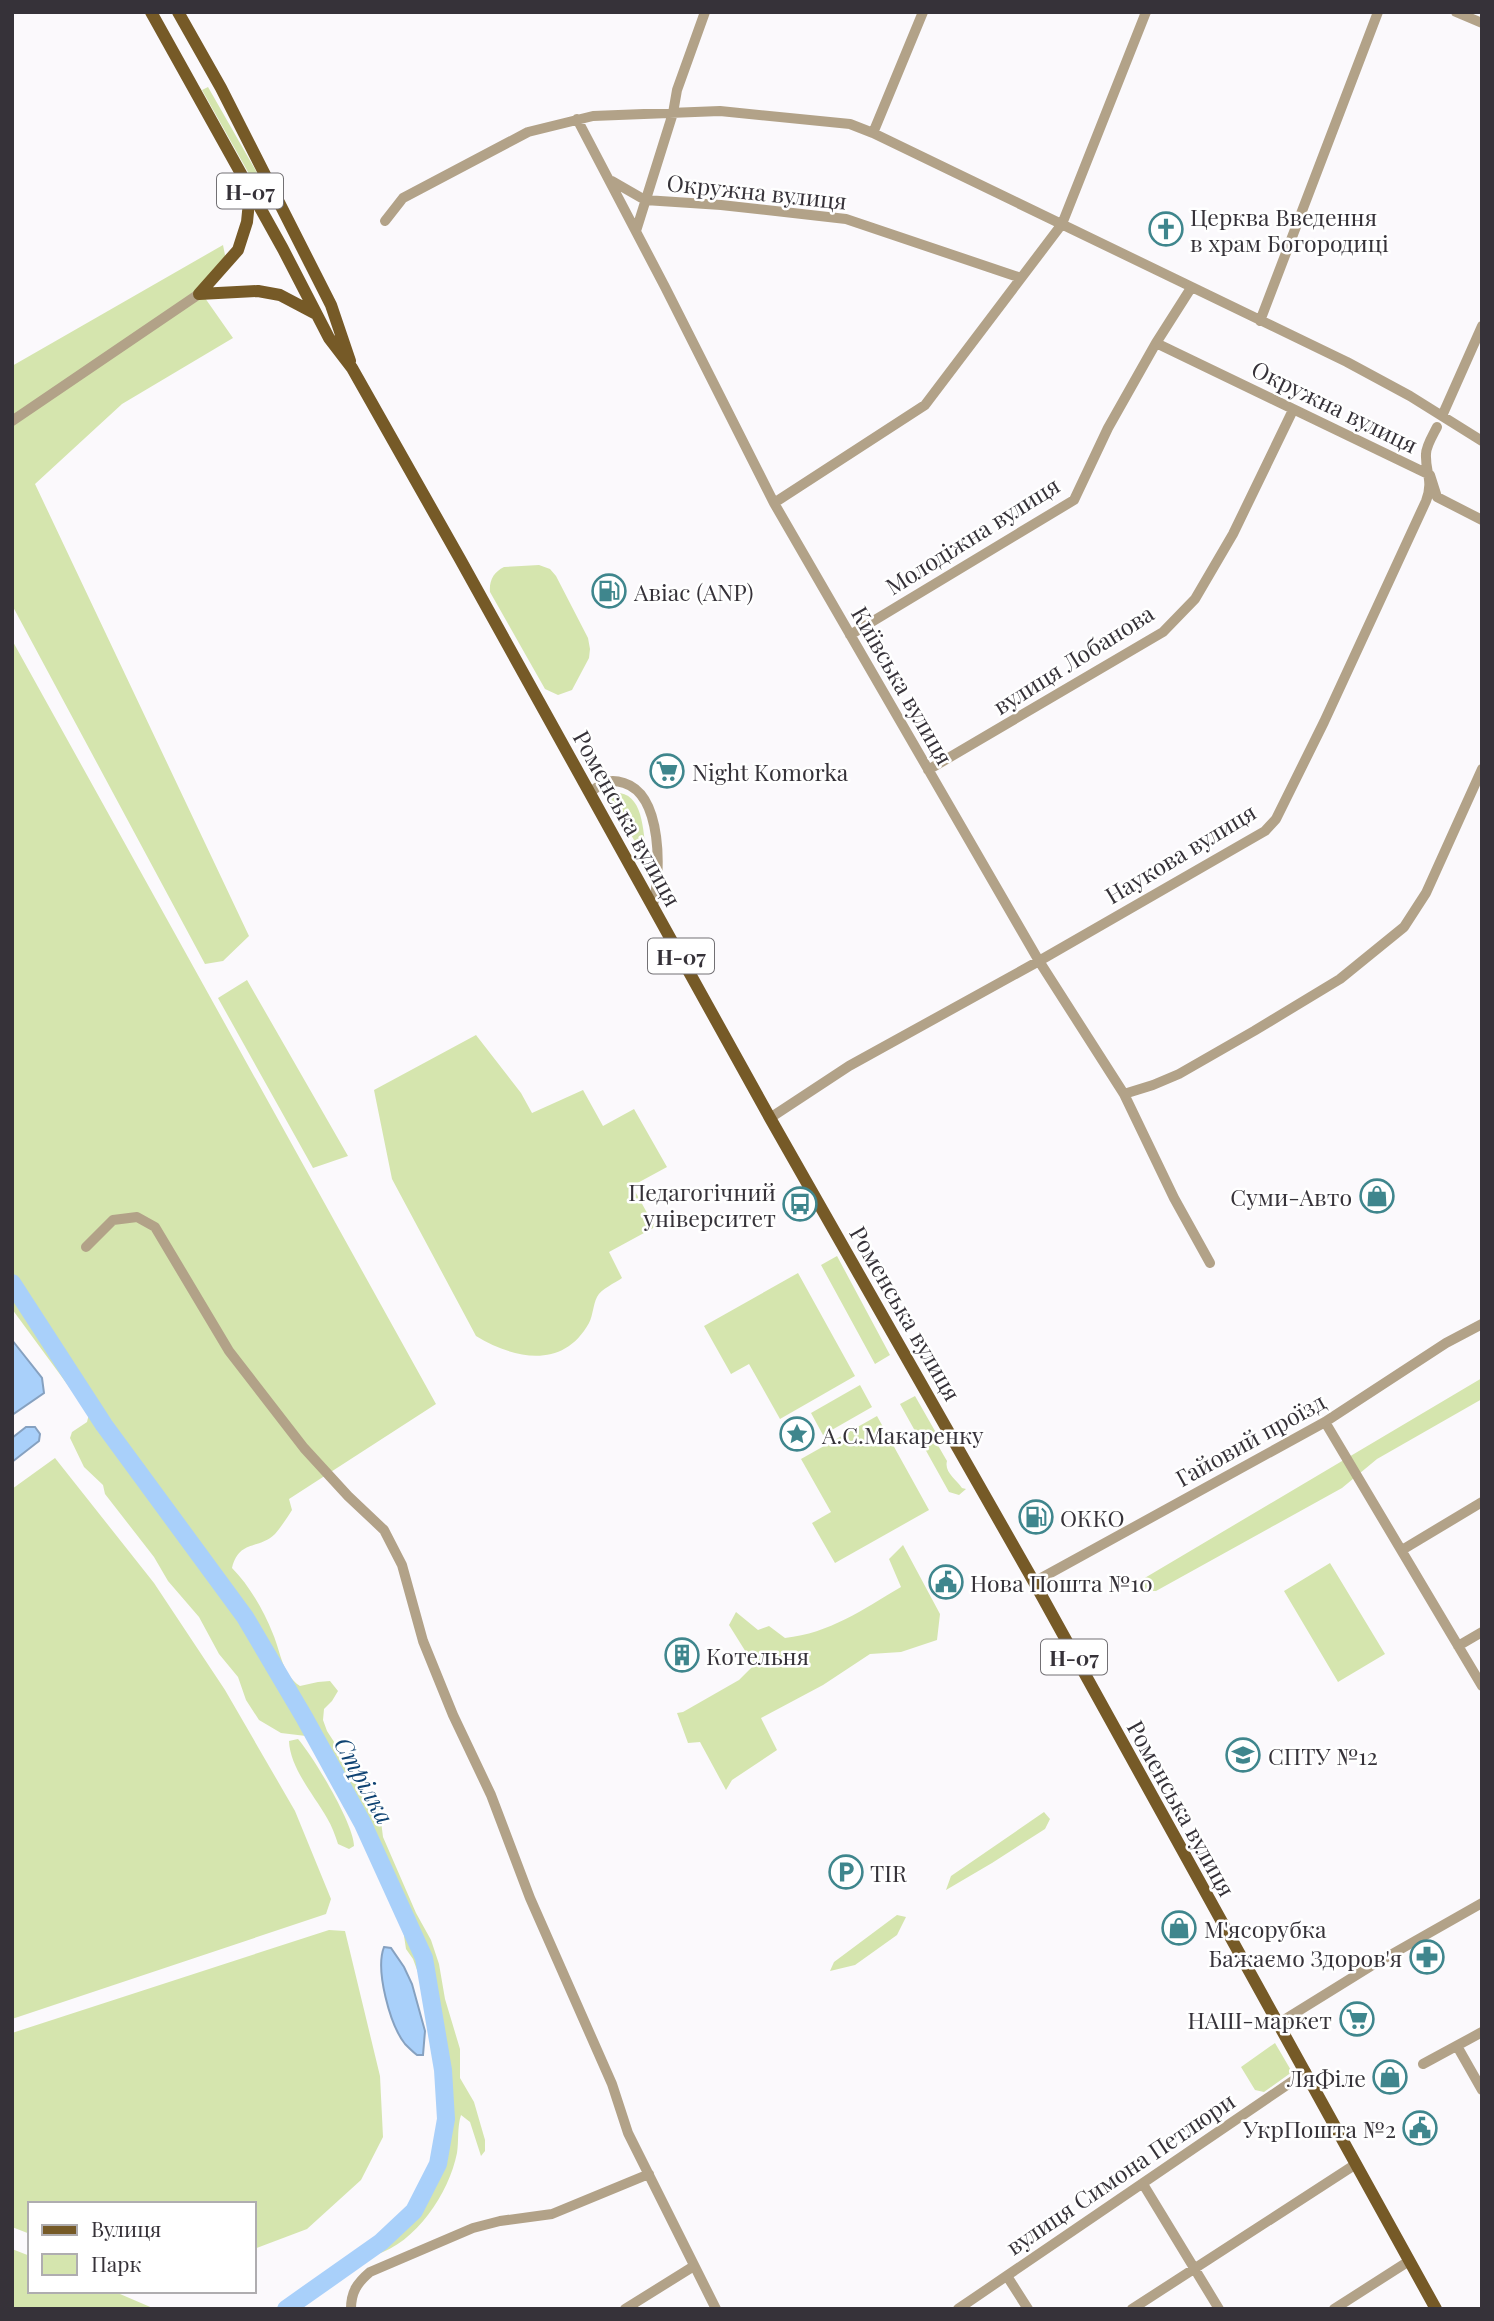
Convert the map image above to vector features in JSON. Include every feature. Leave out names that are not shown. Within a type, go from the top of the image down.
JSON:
[{"type":"main road","name":"Н-07","points":[[151,12],[283,249],[329,338],[352,368]]},
{"type":"main road","name":"Н-07","points":[[178,12],[221,88],[331,305],[352,368]]},
{"type":"main road","points":[[199,294],[238,250],[247,222],[250,192]]},
{"type":"main road","points":[[199,294],[258,291],[281,295],[317,314]]},
{"type":"main road","name":"Роменська вулиця","points":[[352,368],[770,1118],[1034,1582],[1436,2309]]},
{"type":"street","points":[[636,231],[673,113],[677,90],[705,12]]},
{"type":"street","points":[[873,132],[923,12]]},
{"type":"street","points":[[774,503],[925,405],[1062,225],[1146,12]]},
{"type":"street","points":[[1260,321],[1378,12]]},
{"type":"street","points":[[1456,12],[1476,18]]},
{"type":"street","points":[[385,221],[403,198],[528,132],[577,119],[593,116],[720,111],[850,124],[873,132],[1347,362],[1439,422],[1482,441]]},
{"type":"street","name":"Київська вулиця","points":[[577,119],[611,180],[774,503],[1039,961],[1124,1094],[1174,1198],[1210,1263]]},
{"type":"street","name":"Окружна вулиця","points":[[611,180],[645,200],[721,205],[846,219],[1021,278]]},
{"type":"street","name":"Молодіжна вулиця","points":[[850,635],[1074,500],[1108,428],[1191,288]]},
{"type":"street","points":[[12,421],[199,294]]},
{"type":"street","name":"Наукова вулиця","points":[[770,1118],[849,1066],[1249,842],[1276,819],[1324,723],[1430,491],[1426,453],[1482,326]]},
{"type":"street","name":"Окружна вулиця","points":[[1156,343],[1430,475],[1437,497],[1482,520]]},
{"type":"street","name":"вулиця Лобанова","points":[[928,770],[1163,632],[1195,599],[1227,545],[1293,410]]},
{"type":"street","points":[[1124,1094],[1179,1074],[1254,1031],[1340,979],[1405,927],[1426,893],[1482,769]]},
{"type":"street","points":[[590,793],[604,781],[617,781],[628,784],[641,793],[653,826],[657,847],[657,887],[653,905]]},
{"type":"street","points":[[86,1247],[113,1220],[137,1217],[155,1227],[229,1351],[304,1448],[384,1530],[402,1564],[423,1641],[453,1715],[491,1795],[535,1910],[612,2084],[628,2133],[716,2309]]},
{"type":"street","name":"Гайовий проїзд","points":[[1034,1582],[1325,1422],[1446,1343],[1482,1324]]},
{"type":"street","points":[[1325,1422],[1482,1686]]},
{"type":"street","points":[[1402,1550],[1482,1502]]},
{"type":"street","points":[[1458,1646],[1482,1632]]},
{"type":"street","points":[[1279,2023],[1371,1966],[1482,1903]]},
{"type":"street","points":[[1423,2064],[1482,2032]]},
{"type":"street","points":[[1457,2046],[1482,2090]]},
{"type":"street","name":"вулиця Симона Петлюри","points":[[958,2309],[1306,2072]]},
{"type":"street","points":[[1132,2309],[1356,2164]]},
{"type":"street","points":[[351,2309],[352,2295],[359,2282],[370,2272],[473,2228],[500,2221],[552,2214],[649,2174]]},
{"type":"street","points":[[1143,2184],[1219,2309]]},
{"type":"street","points":[[1334,2309],[1409,2261]]},
{"type":"street","points":[[625,2309],[694,2266]]},
{"type":"street","points":[[1007,2276],[1028,2309]]},
{"type":"green space","points":[[208,87],[260,178],[253,181],[202,90]]},
{"type":"green space","points":[[223,245],[226,260],[198,288],[233,338],[122,404],[35,484],[249,936],[223,961],[205,964],[12,605],[12,366]]},
{"type":"green space","points":[[539,565],[550,569],[556,576],[588,638],[590,649],[589,658],[572,690],[558,695],[545,689],[490,592],[493,577],[504,567]]},
{"type":"green space","points":[[12,640],[436,1404],[289,1499],[292,1510],[277,1531],[269,1539],[239,1553],[232,1568],[261,1607],[286,1669],[294,1681],[300,1686],[330,1681],[338,1691],[324,1709],[323,1720],[327,1731],[380,1813],[383,1837],[416,1913],[431,1940],[460,2049],[460,2078],[474,2102],[485,2140],[485,2151],[481,2156],[470,2122],[461,2115],[453,2168],[438,2200],[417,2228],[404,2240],[375,2255],[423,2204],[436,2180],[442,2154],[439,2057],[423,1986],[413,1959],[406,1949],[401,1916],[390,1898],[390,1891],[379,1870],[368,1835],[357,1818],[355,1806],[337,1791],[306,1736],[281,1733],[259,1720],[246,1700],[238,1677],[219,1654],[199,1617],[168,1581],[154,1557],[105,1494],[103,1485],[84,1467],[70,1438],[72,1432],[87,1422],[89,1414],[12,1309]]},
{"type":"green space","points":[[620,793],[628,796],[638,810],[647,858],[644,858],[610,797]]},
{"type":"green space","points":[[247,980],[348,1156],[313,1168],[218,998]]},
{"type":"green space","points":[[476,1035],[521,1093],[532,1113],[583,1090],[603,1126],[634,1109],[667,1167],[632,1186],[655,1227],[609,1252],[622,1278],[599,1294],[589,1323],[578,1338],[566,1348],[552,1354],[522,1354],[506,1350],[476,1336],[392,1179],[374,1090]]},
{"type":"green space","points":[[837,1256],[890,1355],[875,1364],[821,1265]]},
{"type":"green space","points":[[798,1273],[855,1376],[780,1419],[749,1364],[731,1374],[704,1326]]},
{"type":"green space","points":[[1482,1378],[1482,1399],[1377,1459],[1342,1488],[1156,1591],[1144,1591],[1143,1579]]},
{"type":"green space","points":[[860,1385],[872,1407],[823,1435],[811,1413]]},
{"type":"green space","points":[[915,1396],[935,1431],[936,1442],[947,1461],[949,1472],[962,1488],[966,1489],[959,1495],[949,1492],[900,1404]]},
{"type":"green space","points":[[877,1416],[929,1510],[835,1563],[812,1523],[831,1512],[801,1459]]},
{"type":"green space","points":[[55,1458],[154,1583],[225,1690],[295,1811],[331,1899],[326,1914],[12,2019],[12,1489]]},
{"type":"green space","points":[[903,1545],[940,1614],[937,1640],[901,1652],[870,1654],[823,1685],[761,1718],[777,1750],[732,1780],[726,1790],[700,1742],[688,1743],[677,1713],[739,1680],[754,1665],[729,1625],[736,1612],[758,1630],[769,1626],[785,1638],[831,1626],[901,1587],[889,1559]]},
{"type":"green space","points":[[1330,1563],[1385,1654],[1338,1682],[1284,1591]]},
{"type":"green space","points":[[298,1739],[322,1775],[347,1822],[354,1846],[349,1849],[338,1844],[329,1821],[298,1771],[289,1741]]},
{"type":"green space","points":[[1044,1812],[1050,1819],[1045,1829],[946,1890],[951,1876]]},
{"type":"green space","points":[[897,1915],[906,1917],[897,1935],[855,1965],[830,1971],[834,1962]]},
{"type":"green space","points":[[329,1930],[345,1931],[380,2076],[383,2137],[361,2180],[307,2229],[256,2248],[256,2202],[28,2202],[28,2233],[12,2227],[12,2033]]},
{"type":"green space","points":[[1275,2043],[1292,2072],[1264,2092],[1255,2090],[1241,2067]]},
{"type":"green space","points":[[12,2249],[28,2255],[28,2293],[118,2293],[155,2309],[12,2309]]},
{"type":"water","points":[[12,1340],[42,1378],[44,1393],[12,1415]]},
{"type":"water","points":[[26,1427],[35,1427],[40,1434],[39,1441],[12,1462],[12,1438]]},
{"type":"water","points":[[384,1947],[391,1948],[412,1984],[425,2031],[423,2055],[417,2055],[405,2044],[389,2011],[381,1969]]},
{"type":"waterway","name":"Стрілка","points":[[12,1283],[104,1425],[245,1617],[363,1824],[424,1958],[443,2070],[446,2119],[438,2164],[414,2211],[381,2242],[286,2309]]},
{"type":"place","name":"Церква Введення в храм Богородиці","points":[[1166,229]]},
{"type":"place","name":"Авіас (ANP)","points":[[609,591]]},
{"type":"place","name":"Night Komorka","points":[[667,771]]},
{"type":"place","name":"Суми-Авто","points":[[1377,1196]]},
{"type":"place","name":"Педагогічний університет","points":[[800,1204]]},
{"type":"place","name":"А.С.Макаренку","points":[[797,1434]]},
{"type":"place","name":"ОККО","points":[[1036,1517]]},
{"type":"place","name":"Нова Пошта №10","points":[[946,1582]]},
{"type":"place","name":"Котельня","points":[[682,1655]]},
{"type":"place","name":"СПТУ №12","points":[[1243,1755]]},
{"type":"place","name":"TIR","points":[[846,1872]]},
{"type":"place","name":"М'ясорубка","points":[[1179,1928]]},
{"type":"place","name":"Бажаємо Здоров'я","points":[[1427,1957]]},
{"type":"place","name":"НАШ-маркет","points":[[1357,2019]]},
{"type":"place","name":"ЛяФіле","points":[[1390,2077]]},
{"type":"place","name":"УкрПошта №2","points":[[1420,2128]]}]
